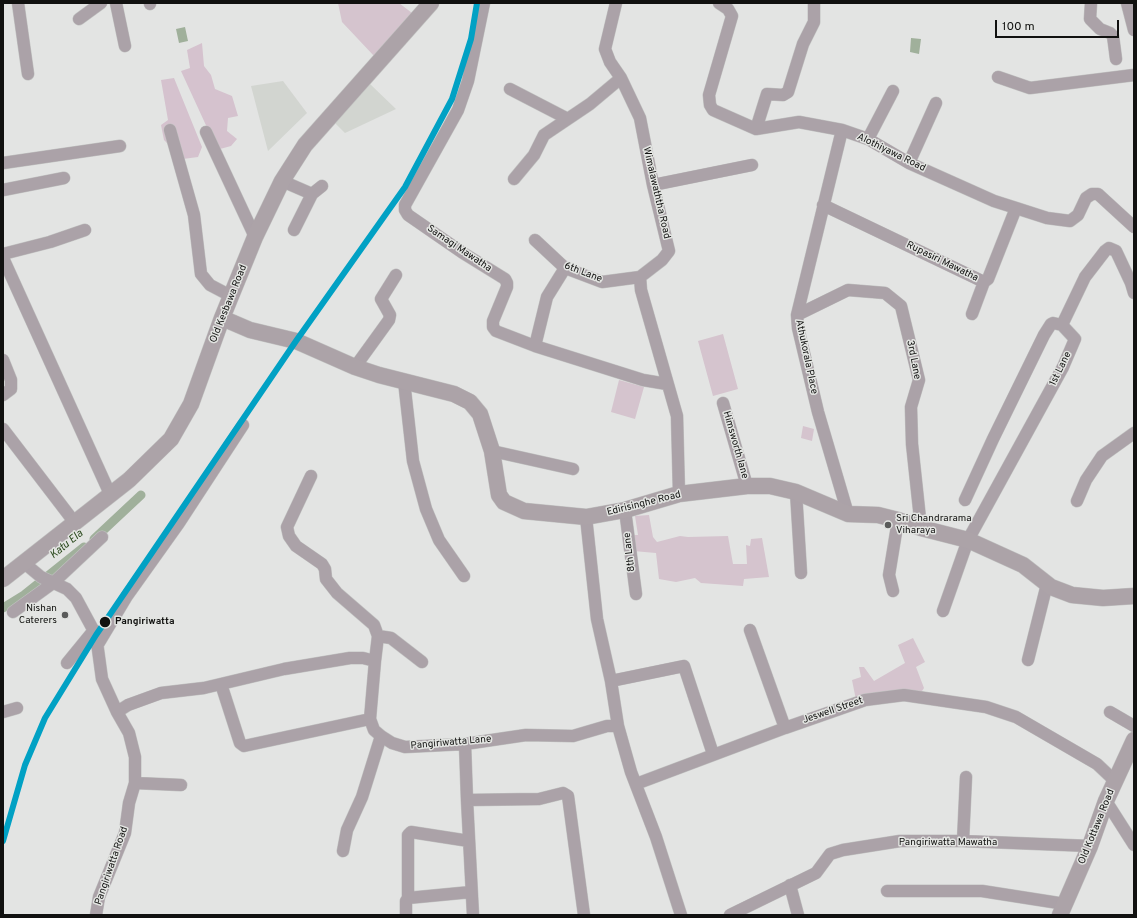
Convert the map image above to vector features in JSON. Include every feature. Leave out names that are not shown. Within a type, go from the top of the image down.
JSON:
[{"type":"main road","name":"Old Kesbawa Road","points":[[3,579],[129,480],[171,439],[191,404],[222,318],[255,237],[282,181],[305,145],[431,3]]},
{"type":"main road","name":"Edirisinghe Road","points":[[222,318],[250,330],[296,341],[355,367],[379,375],[454,394],[470,402],[480,414],[492,451],[499,495],[504,502],[524,511],[586,517],[625,510],[679,494],[747,486],[770,486],[796,492],[848,514],[878,515],[968,540],[1023,565],[1051,587],[1072,595],[1103,598],[1134,596]]},
{"type":"main road","name":"Old Kottawa Road","points":[[1062,909],[1090,846],[1106,801],[1134,740]]},
{"type":"street","points":[[18,3],[28,74]]},
{"type":"street","points":[[79,19],[101,3]]},
{"type":"street","points":[[116,3],[125,46]]},
{"type":"street","name":"Samagi Mawatha","points":[[484,3],[468,81],[458,110],[405,205],[405,210],[408,215],[457,249],[505,279],[507,287],[493,321],[493,327],[496,331],[535,346],[643,380],[667,384]]},
{"type":"street","name":"Wimalawaththa Road","points":[[616,3],[605,49],[610,62],[621,78],[640,118],[653,185],[670,251],[662,260],[640,277]]},
{"type":"street","points":[[719,3],[728,9],[732,16],[709,95],[710,105],[713,110],[756,128],[767,94],[783,94],[788,92],[804,44],[814,22],[814,3]]},
{"type":"street","points":[[1091,3],[1090,19],[1100,29],[1110,33],[1112,36],[1116,59]]},
{"type":"street","points":[[1127,3],[1134,30]]},
{"type":"street","points":[[998,77],[1030,88],[1134,75]]},
{"type":"street","points":[[514,179],[534,155],[544,135],[590,104],[621,78]]},
{"type":"street","points":[[510,89],[568,119]]},
{"type":"street","points":[[868,139],[893,91]]},
{"type":"street","points":[[909,163],[936,103]]},
{"type":"street","name":"Alothiyawa Road","points":[[756,128],[799,122],[842,130],[868,139],[909,163],[994,201],[1016,208]]},
{"type":"street","points":[[170,130],[194,215],[201,274],[210,285],[231,296]]},
{"type":"street","name":"Athukorala Place","points":[[842,130],[797,315],[798,328],[818,412],[848,514]]},
{"type":"street","points":[[206,132],[255,237]]},
{"type":"street","points":[[3,163],[120,146]]},
{"type":"street","points":[[653,185],[752,165]]},
{"type":"street","points":[[3,190],[64,178]]},
{"type":"street","points":[[282,181],[312,194]]},
{"type":"street","points":[[294,230],[312,194],[322,186]]},
{"type":"street","points":[[1016,208],[1047,218],[1070,221],[1078,215],[1086,198],[1092,194],[1098,194],[1134,227]]},
{"type":"street","name":"Rupasiri Mawatha","points":[[823,205],[984,282],[988,279],[1016,208]]},
{"type":"street","points":[[3,254],[50,242],[85,230]]},
{"type":"street","name":"6th Lane","points":[[535,240],[565,268],[602,282],[640,277]]},
{"type":"street","points":[[965,500],[1044,335],[1051,324],[1062,325],[1085,277],[1109,248],[1116,251],[1134,293]]},
{"type":"street","points":[[3,258],[110,494]]},
{"type":"street","points":[[535,346],[547,297],[565,268]]},
{"type":"street","points":[[355,367],[389,320],[390,315],[381,298],[396,275]]},
{"type":"street","points":[[640,277],[640,290],[677,416],[679,494]]},
{"type":"street","points":[[972,314],[984,282]]},
{"type":"street","name":"3rd Lane","points":[[797,315],[848,290],[885,292],[901,306],[919,380],[911,407],[912,444],[921,528]]},
{"type":"street","name":"1st Lane","points":[[968,540],[1063,367],[1075,338],[1062,325]]},
{"type":"street","points":[[3,360],[11,380],[11,389],[3,395]]},
{"type":"street","points":[[404,381],[413,461],[426,509],[439,540],[464,576]]},
{"type":"street","name":"Himsworth lane","points":[[723,403],[747,486]]},
{"type":"street","points":[[97,646],[127,596],[179,523],[243,425]]},
{"type":"street","points":[[3,429],[74,522]]},
{"type":"street","points":[[1077,501],[1086,480],[1102,456],[1134,433]]},
{"type":"street","points":[[492,451],[573,468]]},
{"type":"street","points":[[221,684],[240,743],[244,746],[370,719],[378,636],[374,625],[337,593],[326,579],[325,569],[322,564],[296,546],[289,536],[287,527],[310,476]]},
{"type":"street","points":[[796,492],[801,573]]},
{"type":"street","name":"8th Lane","points":[[625,510],[636,594]]},
{"type":"street","points":[[586,517],[597,618],[611,681],[618,726],[631,772],[656,837],[681,915]]},
{"type":"street","points":[[893,591],[889,575],[898,520]]},
{"type":"street","points":[[14,612],[48,580],[102,537]]},
{"type":"street","points":[[943,611],[968,540]]},
{"type":"street","name":"Pangiriwatta Road","points":[[23,562],[48,580],[67,589],[76,598],[96,634],[102,679],[117,712],[129,733],[135,757],[135,783],[129,803],[125,833],[99,897],[96,915]]},
{"type":"street","points":[[1028,660],[1048,584]]},
{"type":"street","points":[[67,663],[94,630]]},
{"type":"street","points":[[750,630],[786,728]]},
{"type":"street","points":[[378,636],[391,638],[422,662]]},
{"type":"street","points":[[117,712],[128,705],[160,693],[204,688],[284,669],[350,658],[364,658],[375,661]]},
{"type":"street","points":[[611,681],[684,666],[713,754]]},
{"type":"street","name":"Jeswell Street","points":[[636,784],[713,754],[865,700],[904,695],[986,707],[1016,717],[1097,764],[1115,781]]},
{"type":"street","points":[[3,712],[17,708]]},
{"type":"street","points":[[1110,712],[1134,726]]},
{"type":"street","name":"Pangiriwatta Lane","points":[[370,719],[374,730],[381,736],[392,743],[405,747],[465,744],[526,735],[574,736],[607,726],[618,726]]},
{"type":"street","points":[[343,851],[347,830],[362,797],[381,736]]},
{"type":"street","points":[[465,744],[466,800],[473,915]]},
{"type":"street","points":[[963,841],[966,777]]},
{"type":"street","points":[[135,783],[181,785]]},
{"type":"street","points":[[466,800],[540,799],[564,793],[568,796],[584,915]]},
{"type":"street","points":[[1106,801],[1134,845]]},
{"type":"street","points":[[406,915],[406,901],[408,898],[408,835],[411,832],[435,837],[469,841]]},
{"type":"street","name":"Pangiriwatta Mawatha","points":[[730,915],[816,873],[830,854],[843,850],[900,842],[963,841],[1090,846]]},
{"type":"street","points":[[790,885],[798,915]]},
{"type":"street","points":[[887,891],[982,892],[1062,909]]},
{"type":"street","points":[[408,898],[471,892]]},
{"type":"shaded area","points":[[338,3],[399,3],[412,13],[374,56],[342,22]]},
{"type":"shaded area","points":[[185,27],[188,41],[179,43],[176,29]]},
{"type":"shaded area","points":[[911,38],[921,39],[919,54],[910,52]]},
{"type":"shaded area","points":[[202,43],[204,66],[211,75],[215,89],[232,96],[238,116],[228,118],[227,131],[237,139],[231,146],[220,149],[216,147],[181,71],[190,68],[187,50]]},
{"type":"shaded area","points":[[174,78],[202,147],[198,157],[183,159],[164,140],[161,125],[168,120],[161,80]]},
{"type":"shaded area","points":[[283,81],[307,113],[268,151],[251,86]]},
{"type":"shaded area","points":[[370,84],[396,109],[345,133],[335,123]]},
{"type":"shaded area","points":[[723,334],[738,389],[713,396],[698,341]]},
{"type":"shaded area","points":[[619,380],[644,387],[635,419],[611,412]]},
{"type":"shaded area","points":[[803,426],[814,429],[812,441],[801,438]]},
{"type":"shaded area","points":[[649,515],[653,537],[657,542],[680,536],[728,536],[733,564],[747,564],[746,545],[750,546],[751,539],[762,538],[769,577],[744,579],[743,586],[701,583],[695,578],[676,582],[659,579],[656,553],[633,551],[633,535],[638,535],[635,516]]},
{"type":"shaded area","points":[[913,638],[925,662],[916,667],[924,688],[920,694],[856,700],[852,680],[861,677],[859,667],[864,667],[874,681],[905,663],[898,645]]},
{"type":"waterway","name":"Katu Ela","points":[[94,539],[141,495]]},
{"type":"waterway","name":"Katu Ela","points":[[3,608],[24,595],[84,547]]},
{"type":"transit line","points":[[3,841],[25,765],[45,718],[96,635],[296,341],[405,187],[452,99],[471,39],[477,3]]},
{"type":"place","name":"Sri Chandrarama Viharaya","points":[[888,525]]},
{"type":"place","name":"Nishan Caterers","points":[[65,615]]},
{"type":"place","name":"Pangiriwatta","points":[[105,622]]}]
